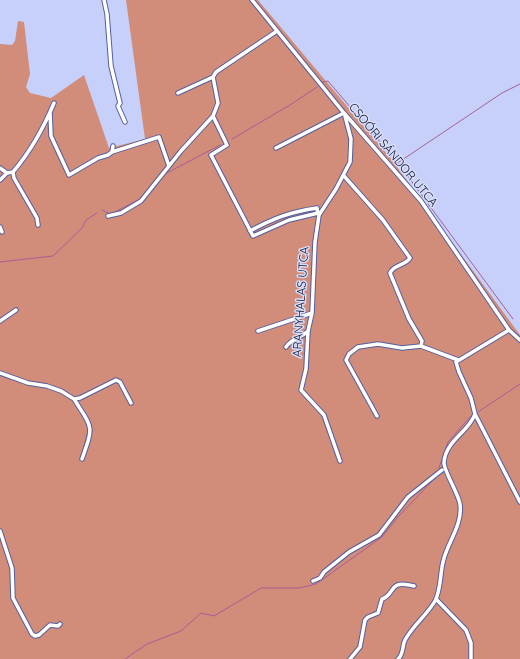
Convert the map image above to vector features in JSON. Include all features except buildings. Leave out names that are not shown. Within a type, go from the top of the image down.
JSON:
[{"type":"street","points":[[104,0],[107,14],[111,66],[120,102],[118,106],[125,122]]},
{"type":"street","name":"CSOÓRI SÁNDOR UTCA","points":[[252,0],[344,113],[421,201],[510,330],[520,340]]},
{"type":"street","points":[[178,93],[213,77],[218,70],[277,31]]},
{"type":"street","points":[[108,216],[121,213],[141,201],[169,166],[214,116],[218,103],[213,77]]},
{"type":"street","points":[[38,225],[37,218],[14,178],[13,172],[42,129],[54,103]]},
{"type":"street","points":[[50,112],[51,136],[69,175],[112,152],[159,137],[169,166]]},
{"type":"street","points":[[276,148],[344,113]]},
{"type":"street","name":"ARANYHALAS UTCA","points":[[340,461],[324,415],[301,390],[306,369],[308,331],[312,313],[315,242],[318,214],[344,176],[350,162],[351,139],[344,113]]},
{"type":"street","points":[[214,116],[227,145],[211,156],[250,231],[253,236],[289,220],[318,214],[317,208],[291,212],[278,216],[250,231]]},
{"type":"street","points":[[112,152],[113,146]]},
{"type":"street","points":[[0,168],[7,173]]},
{"type":"street","points":[[0,180],[7,173],[13,172]]},
{"type":"street","points":[[344,176],[383,220],[410,258],[408,261],[394,267],[390,273],[409,320],[422,341],[421,346]]},
{"type":"street","points":[[0,227],[2,232]]},
{"type":"street","points":[[0,320],[16,310]]},
{"type":"street","points":[[258,331],[312,313]]},
{"type":"street","points":[[510,330],[458,360],[456,364],[471,398],[475,414],[520,502]]},
{"type":"street","points":[[286,347],[294,338],[302,336],[308,331]]},
{"type":"street","points":[[377,416],[346,360],[347,357],[358,347],[369,344],[402,348],[421,346],[458,360]]},
{"type":"street","points":[[0,373],[28,383],[47,386],[61,391],[74,399],[88,421],[92,432],[82,459]]},
{"type":"street","points":[[74,399],[80,398],[116,380],[120,382],[131,403]]},
{"type":"street","points":[[401,658],[405,640],[427,614],[436,599],[443,561],[454,536],[460,505],[454,484],[444,464],[451,444],[467,426],[475,414]]},
{"type":"street","points":[[313,581],[320,578],[324,572],[350,552],[379,535],[408,497],[442,470]]},
{"type":"street","points":[[0,531],[12,568],[13,598],[32,634],[39,635],[50,625],[58,626],[60,624]]},
{"type":"street","points":[[350,659],[360,647],[365,620],[368,617],[378,613],[382,599],[386,598],[393,587],[403,583],[414,586]]},
{"type":"street","points":[[436,599],[466,630],[472,643],[471,659]]},
{"type":"shaded area","points":[[126,0],[258,0],[392,160],[520,335],[520,659],[0,659],[0,44],[12,45],[15,41],[18,21],[24,22],[30,74],[26,87],[30,93],[51,98],[84,75],[109,148],[145,139]]},
{"type":"waterway","points":[[323,82],[328,81],[398,163],[513,319]]},
{"type":"waterway","points":[[399,162],[502,93],[520,84]]},
{"type":"waterway","points":[[232,139],[290,105],[317,87]]},
{"type":"waterway","points":[[165,174],[220,145]]},
{"type":"waterway","points":[[113,213],[140,199],[155,180]]},
{"type":"waterway","points":[[102,210],[110,214]]},
{"type":"waterway","points":[[0,262],[53,256],[82,228],[86,220],[97,213]]},
{"type":"waterway","points":[[478,412],[520,384]]},
{"type":"waterway","points":[[439,468],[448,442],[472,415]]},
{"type":"waterway","points":[[125,659],[147,644],[181,631],[201,613],[214,616],[261,588],[299,588],[316,584],[382,537],[398,517],[436,477]]}]
